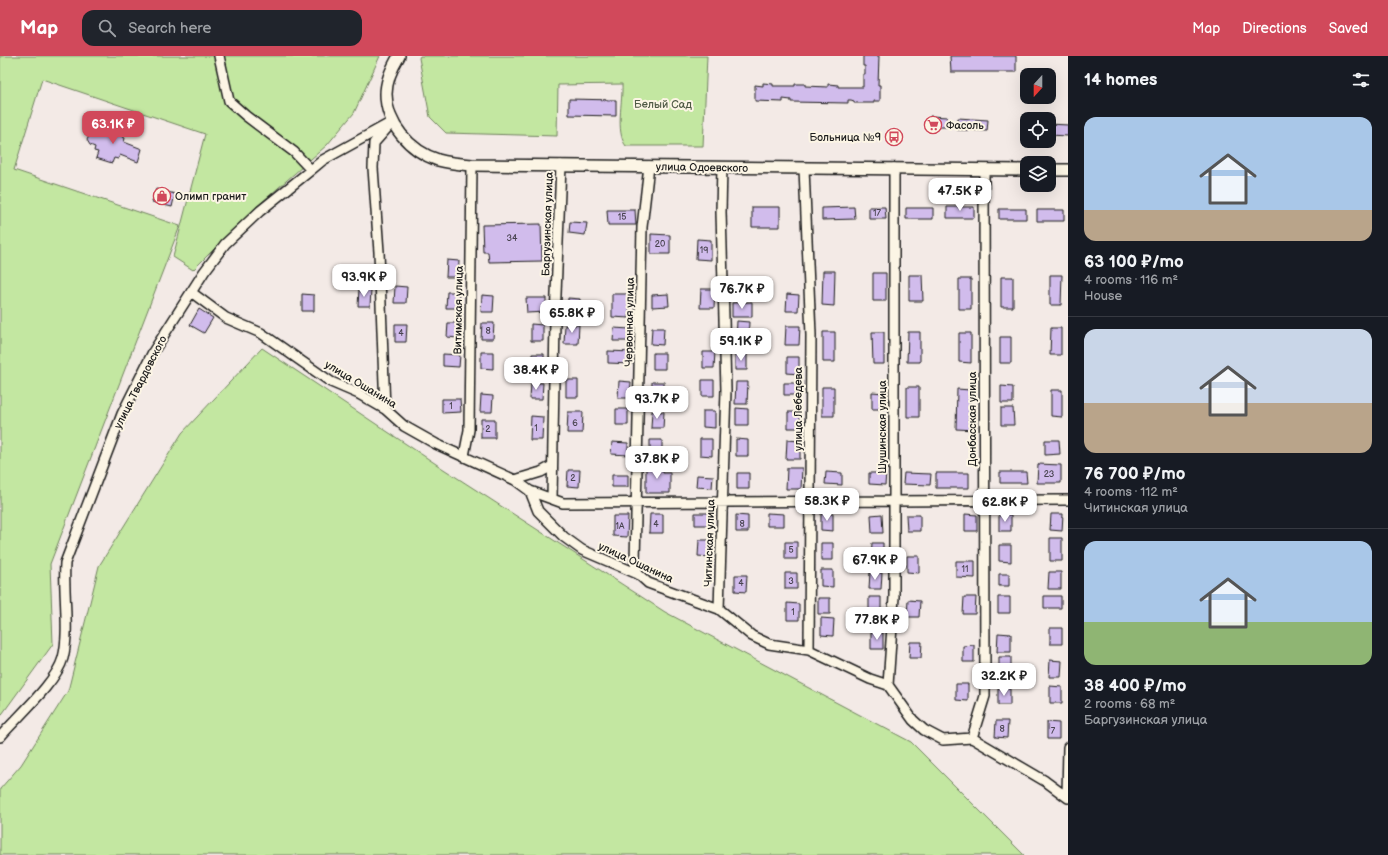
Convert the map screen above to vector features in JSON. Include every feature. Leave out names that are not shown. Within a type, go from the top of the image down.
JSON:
[{"type":"street","points":[[219,56],[229,101],[246,116],[294,152],[310,170]]},
{"type":"street","points":[[384,409],[379,252],[373,168],[374,143],[392,122],[387,109],[386,92],[394,66],[400,56]]},
{"type":"street","name":"улица Твардовского","points":[[0,737],[52,678],[62,659],[66,642],[64,582],[65,563],[122,414],[153,352],[191,292],[225,244],[260,211],[310,170],[329,157],[392,122]]},
{"type":"street","name":"улица Одоевского","points":[[392,122],[402,136],[421,152],[437,159],[452,163],[472,165],[1020,170]]},
{"type":"street","name":"Витимская улица","points":[[464,456],[469,430],[472,165]]},
{"type":"street","name":"Баргузинская улица","points":[[552,499],[555,320],[561,165]]},
{"type":"street","name":"Червонная улица","points":[[638,574],[635,563],[642,227],[649,166]]},
{"type":"street","name":"Читинская улица","points":[[719,609],[726,390],[721,212],[722,167]]},
{"type":"street","name":"улица Лебедева","points":[[804,168],[811,335],[809,650]]},
{"type":"street","name":"Шушинская улица","points":[[888,685],[894,597],[894,168]]},
{"type":"street","name":"Донбасская улица","points":[[972,738],[985,696],[984,170]]},
{"type":"street","points":[[1056,170],[1068,170]]},
{"type":"street","name":"улица Ошанина","points":[[191,292],[226,318],[261,333],[331,382],[359,394],[384,409],[404,426],[436,444],[515,480],[530,491],[538,511],[564,537],[582,550],[638,574],[648,583],[719,609],[752,636],[769,644],[809,650],[870,679],[888,685]]},
{"type":"street","points":[[515,480],[541,472],[552,466]]},
{"type":"street","points":[[530,491],[563,503],[1068,500]]},
{"type":"street","points":[[888,685],[913,720],[924,730],[943,740],[972,738],[1045,781],[1067,797]]},
{"type":"street","points":[[1067,797],[1068,747]]},
{"type":"green space","points":[[0,56],[380,56],[354,113],[327,145],[253,210],[193,270],[173,257],[205,134],[42,79],[14,170],[180,226],[50,564],[53,644],[0,717]]},
{"type":"green space","name":"Белый Сад","points":[[420,56],[707,56],[703,146],[626,146],[621,133],[620,125],[622,84],[558,85],[557,136],[446,133],[430,117],[419,58]]},
{"type":"green space","points":[[262,348],[442,468],[665,612],[911,742],[1024,855],[0,855],[0,789],[21,765],[68,691],[99,566],[182,433]]},
{"type":"building","points":[[863,56],[879,56],[878,85],[880,85],[880,101],[874,101],[874,103],[854,103],[854,101],[851,100],[848,100],[848,103],[791,102],[791,100],[783,99],[783,102],[755,101],[755,85],[763,86],[763,83],[773,84],[773,86],[795,86],[795,84],[805,84],[805,86],[828,87],[828,84],[838,85],[838,87],[863,87],[863,74],[865,74],[865,66],[863,66]]},
{"type":"building","points":[[950,56],[1016,56],[1016,72],[951,72]]},
{"type":"building","points":[[569,99],[616,100],[616,116],[569,115]]},
{"type":"building","points":[[930,116],[947,117],[947,127],[930,127]]},
{"type":"building","points":[[958,118],[988,120],[987,131],[957,130]]},
{"type":"building","points":[[1056,124],[1068,125],[1068,136],[1056,135]]},
{"type":"building","points":[[107,125],[123,131],[121,136],[125,138],[124,142],[142,149],[138,162],[120,155],[118,159],[114,158],[112,163],[96,158],[98,152],[94,151],[95,147],[90,145],[87,140],[90,134],[95,131],[101,133],[102,129],[105,130]]},
{"type":"building","points":[[156,189],[175,194],[172,207],[152,202]]},
{"type":"building","points":[[752,207],[780,207],[780,227],[752,227]]},
{"type":"building","points":[[854,207],[855,219],[822,220],[822,208]]},
{"type":"building","points":[[869,207],[885,207],[886,219],[869,219]]},
{"type":"building","points":[[947,207],[974,207],[974,218],[947,218]]},
{"type":"building","points":[[906,208],[933,208],[933,219],[906,219]]},
{"type":"building","points":[[999,209],[1026,209],[1026,219],[999,219]]},
{"type":"building","points":[[607,210],[635,210],[636,225],[608,225]]},
{"type":"building","points":[[1037,210],[1064,210],[1064,221],[1037,221]]},
{"type":"building","points":[[570,222],[587,223],[585,235],[569,233]]},
{"type":"building","points":[[541,224],[542,261],[489,262],[488,252],[483,252],[482,225]]},
{"type":"building","points":[[651,234],[670,235],[670,254],[651,254]]},
{"type":"building","points":[[697,239],[711,240],[711,260],[696,259]]},
{"type":"building","points":[[447,260],[459,261],[458,277],[446,277]]},
{"type":"building","points":[[823,271],[835,271],[834,306],[822,305]]},
{"type":"building","points":[[873,273],[886,273],[886,301],[873,301]]},
{"type":"building","points":[[909,275],[922,275],[923,301],[909,301]]},
{"type":"building","points":[[1050,275],[1062,275],[1061,305],[1050,305]]},
{"type":"building","points":[[1001,277],[1013,277],[1013,307],[1001,307]]},
{"type":"building","points":[[959,279],[971,279],[971,309],[959,309]]},
{"type":"building","points":[[395,286],[407,287],[406,303],[394,303]]},
{"type":"building","points":[[359,289],[371,290],[370,306],[358,306]]},
{"type":"building","points":[[701,289],[715,289],[714,308],[700,308]]},
{"type":"building","points":[[447,292],[459,292],[458,308],[446,308]]},
{"type":"building","points":[[302,294],[314,295],[314,311],[302,311]]},
{"type":"building","points":[[612,294],[630,294],[629,318],[612,317]]},
{"type":"building","points":[[668,294],[669,306],[652,307],[652,295]]},
{"type":"building","points":[[787,294],[799,295],[798,311],[786,311]]},
{"type":"building","points":[[482,295],[494,296],[493,312],[481,312]]},
{"type":"building","points":[[526,298],[546,298],[546,312],[527,313]]},
{"type":"building","points":[[568,298],[580,299],[580,315],[568,315]]},
{"type":"building","points":[[752,302],[752,317],[732,317],[732,303]]},
{"type":"building","points":[[199,309],[213,318],[204,333],[190,325]]},
{"type":"building","points":[[737,321],[749,322],[748,342],[736,341]]},
{"type":"building","points":[[448,323],[458,323],[458,338],[447,337]]},
{"type":"building","points":[[482,323],[494,323],[493,339],[481,339]]},
{"type":"building","points":[[395,324],[407,324],[406,342],[395,342]]},
{"type":"building","points":[[531,324],[543,325],[543,341],[531,341]]},
{"type":"building","points":[[565,325],[579,325],[578,344],[564,344]]},
{"type":"building","points":[[786,326],[800,326],[799,345],[785,345]]},
{"type":"building","points":[[614,328],[630,329],[630,341],[613,341]]},
{"type":"building","points":[[652,328],[664,328],[663,345],[651,344]]},
{"type":"building","points":[[1051,328],[1061,328],[1061,355],[1050,355]]},
{"type":"building","points":[[823,332],[835,332],[835,362],[823,362]]},
{"type":"building","points":[[872,332],[884,332],[884,364],[873,364]]},
{"type":"building","points":[[908,332],[920,332],[920,362],[907,362]]},
{"type":"building","points":[[959,333],[971,333],[971,363],[959,362]]},
{"type":"building","points":[[1000,337],[1011,337],[1011,363],[1000,363]]},
{"type":"building","points":[[608,351],[632,352],[632,364],[608,363]]},
{"type":"building","points":[[481,352],[493,352],[493,369],[481,368]]},
{"type":"building","points":[[703,352],[715,352],[714,368],[703,368]]},
{"type":"building","points":[[653,353],[665,353],[665,369],[653,369]]},
{"type":"building","points":[[735,353],[747,353],[747,370],[735,370]]},
{"type":"building","points":[[443,354],[460,355],[459,367],[443,366]]},
{"type":"building","points":[[532,354],[544,354],[544,370],[532,370]]},
{"type":"building","points":[[787,357],[799,357],[799,374],[787,373]]},
{"type":"building","points":[[566,380],[578,380],[578,397],[566,397]]},
{"type":"building","points":[[702,380],[714,380],[714,396],[702,396]]},
{"type":"building","points":[[619,381],[631,382],[630,398],[618,398]]},
{"type":"building","points":[[652,382],[664,382],[664,398],[652,398]]},
{"type":"building","points":[[736,382],[748,382],[747,404],[735,404]]},
{"type":"building","points":[[531,383],[543,383],[542,399],[530,399]]},
{"type":"building","points":[[784,383],[801,383],[801,395],[784,395]]},
{"type":"building","points":[[1001,386],[1013,387],[1013,403],[1001,403]]},
{"type":"building","points":[[822,387],[834,387],[834,416],[822,416]]},
{"type":"building","points":[[907,387],[919,387],[919,417],[907,417]]},
{"type":"building","points":[[957,389],[970,390],[969,421],[976,421],[976,430],[956,429]]},
{"type":"building","points":[[1051,390],[1062,390],[1062,417],[1051,416]]},
{"type":"building","points":[[872,392],[884,393],[884,409],[872,409]]},
{"type":"building","points":[[481,395],[493,396],[492,412],[480,412]]},
{"type":"building","points":[[442,399],[460,399],[461,412],[442,413]]},
{"type":"building","points":[[736,408],[748,409],[748,425],[736,425]]},
{"type":"building","points":[[1001,408],[1013,408],[1014,425],[1001,425]]},
{"type":"building","points":[[616,409],[628,409],[628,425],[616,425]]},
{"type":"building","points":[[652,411],[664,412],[663,428],[651,428]]},
{"type":"building","points":[[703,411],[715,411],[715,428],[703,427]]},
{"type":"building","points":[[568,412],[583,412],[582,433],[567,433]]},
{"type":"building","points":[[788,412],[800,412],[800,428],[788,428]]},
{"type":"building","points":[[531,416],[543,417],[542,440],[530,440]]},
{"type":"building","points":[[481,419],[495,419],[495,438],[481,438]]},
{"type":"building","points":[[700,439],[712,439],[712,456],[700,455]]},
{"type":"building","points":[[736,439],[748,440],[748,456],[736,456]]},
{"type":"building","points":[[650,440],[662,440],[662,457],[650,456]]},
{"type":"building","points":[[787,440],[800,441],[800,459],[786,459]]},
{"type":"building","points":[[1045,440],[1059,440],[1060,454],[1045,455]]},
{"type":"building","points":[[612,442],[628,443],[628,455],[611,454]]},
{"type":"building","points":[[1038,464],[1061,465],[1061,483],[1037,483]]},
{"type":"building","points":[[646,466],[663,466],[663,473],[670,473],[670,493],[646,493]]},
{"type":"building","points":[[787,468],[802,468],[801,489],[786,489]]},
{"type":"building","points":[[568,470],[580,470],[579,487],[567,486]]},
{"type":"building","points":[[826,472],[842,473],[842,485],[825,484]]},
{"type":"building","points":[[1000,472],[1026,472],[1027,483],[1000,483]]},
{"type":"building","points":[[737,473],[749,473],[749,489],[737,489]]},
{"type":"building","points":[[869,473],[886,473],[885,485],[869,484]]},
{"type":"building","points":[[904,473],[931,474],[930,485],[903,484]]},
{"type":"building","points":[[936,473],[969,473],[969,488],[936,488]]},
{"type":"building","points":[[612,475],[628,475],[628,487],[612,487]]},
{"type":"building","points":[[697,475],[713,476],[712,488],[696,487]]},
{"type":"building","points":[[695,513],[712,513],[712,525],[695,525]]},
{"type":"building","points":[[767,513],[784,514],[784,526],[767,526]]},
{"type":"building","points":[[650,514],[663,514],[663,533],[649,533]]},
{"type":"building","points":[[821,514],[833,514],[833,531],[821,530]]},
{"type":"building","points":[[882,514],[883,533],[872,533],[871,515]]},
{"type":"building","points":[[965,514],[977,515],[977,531],[965,531]]},
{"type":"building","points":[[999,514],[1011,515],[1011,531],[999,531]]},
{"type":"building","points":[[1051,514],[1063,514],[1062,531],[1050,530]]},
{"type":"building","points":[[736,515],[748,516],[748,532],[736,532]]},
{"type":"building","points":[[906,515],[920,515],[920,531],[907,531]]},
{"type":"building","points":[[613,516],[628,516],[627,537],[613,536]]},
{"type":"building","points":[[1050,538],[1062,538],[1062,561],[1050,561]]},
{"type":"building","points":[[699,540],[711,540],[710,557],[698,556]]},
{"type":"building","points":[[785,542],[797,542],[797,559],[785,559]]},
{"type":"building","points":[[821,543],[833,543],[833,560],[821,560]]},
{"type":"building","points":[[872,543],[883,543],[883,560],[871,559]]},
{"type":"building","points":[[999,545],[1011,545],[1011,562],[999,561]]},
{"type":"building","points":[[907,556],[919,556],[919,573],[907,572]]},
{"type":"building","points":[[956,561],[975,561],[975,578],[956,577]]},
{"type":"building","points":[[821,570],[833,570],[833,587],[821,586]]},
{"type":"building","points":[[870,572],[882,573],[881,589],[869,589]]},
{"type":"building","points":[[1049,572],[1061,572],[1061,589],[1048,589]]},
{"type":"building","points":[[785,573],[797,573],[797,589],[785,589]]},
{"type":"building","points":[[999,574],[1009,574],[1009,586],[999,586]]},
{"type":"building","points":[[735,575],[747,575],[746,592],[735,591]]},
{"type":"building","points":[[1044,596],[1061,596],[1061,608],[1044,608]]},
{"type":"building","points":[[869,597],[881,597],[881,614],[869,614]]},
{"type":"building","points":[[964,597],[976,597],[975,614],[963,614]]},
{"type":"building","points":[[998,597],[1010,597],[1010,613],[998,613]]},
{"type":"building","points":[[818,598],[830,598],[830,614],[818,614]]},
{"type":"building","points":[[908,600],[920,601],[919,617],[907,617]]},
{"type":"building","points":[[787,603],[799,604],[799,620],[787,620]]},
{"type":"building","points":[[821,618],[834,619],[833,636],[821,635]]},
{"type":"building","points":[[1050,628],[1062,628],[1062,644],[1050,644]]},
{"type":"building","points":[[871,633],[883,633],[883,649],[871,649]]},
{"type":"building","points":[[998,633],[1011,634],[1011,652],[997,652]]},
{"type":"building","points":[[910,642],[922,642],[921,658],[909,658]]},
{"type":"building","points":[[974,645],[974,662],[963,662],[963,646]]},
{"type":"building","points":[[999,657],[1011,657],[1011,673],[999,673]]},
{"type":"building","points":[[1050,660],[1062,661],[1061,677],[1049,677]]},
{"type":"building","points":[[956,684],[968,684],[968,701],[956,700]]},
{"type":"building","points":[[1050,686],[1062,687],[1062,703],[1050,703]]},
{"type":"building","points":[[998,688],[1010,689],[1010,705],[998,705]]},
{"type":"building","points":[[996,721],[1008,721],[1007,738],[995,737]]},
{"type":"building","points":[[1047,722],[1059,723],[1059,739],[1047,739]]},
{"type":"place","name":"Фасоль","points":[[933,125]]},
{"type":"place","name":"Больница №9","points":[[894,137]]},
{"type":"place","name":"Олимп гранит","points":[[162,196]]}]
